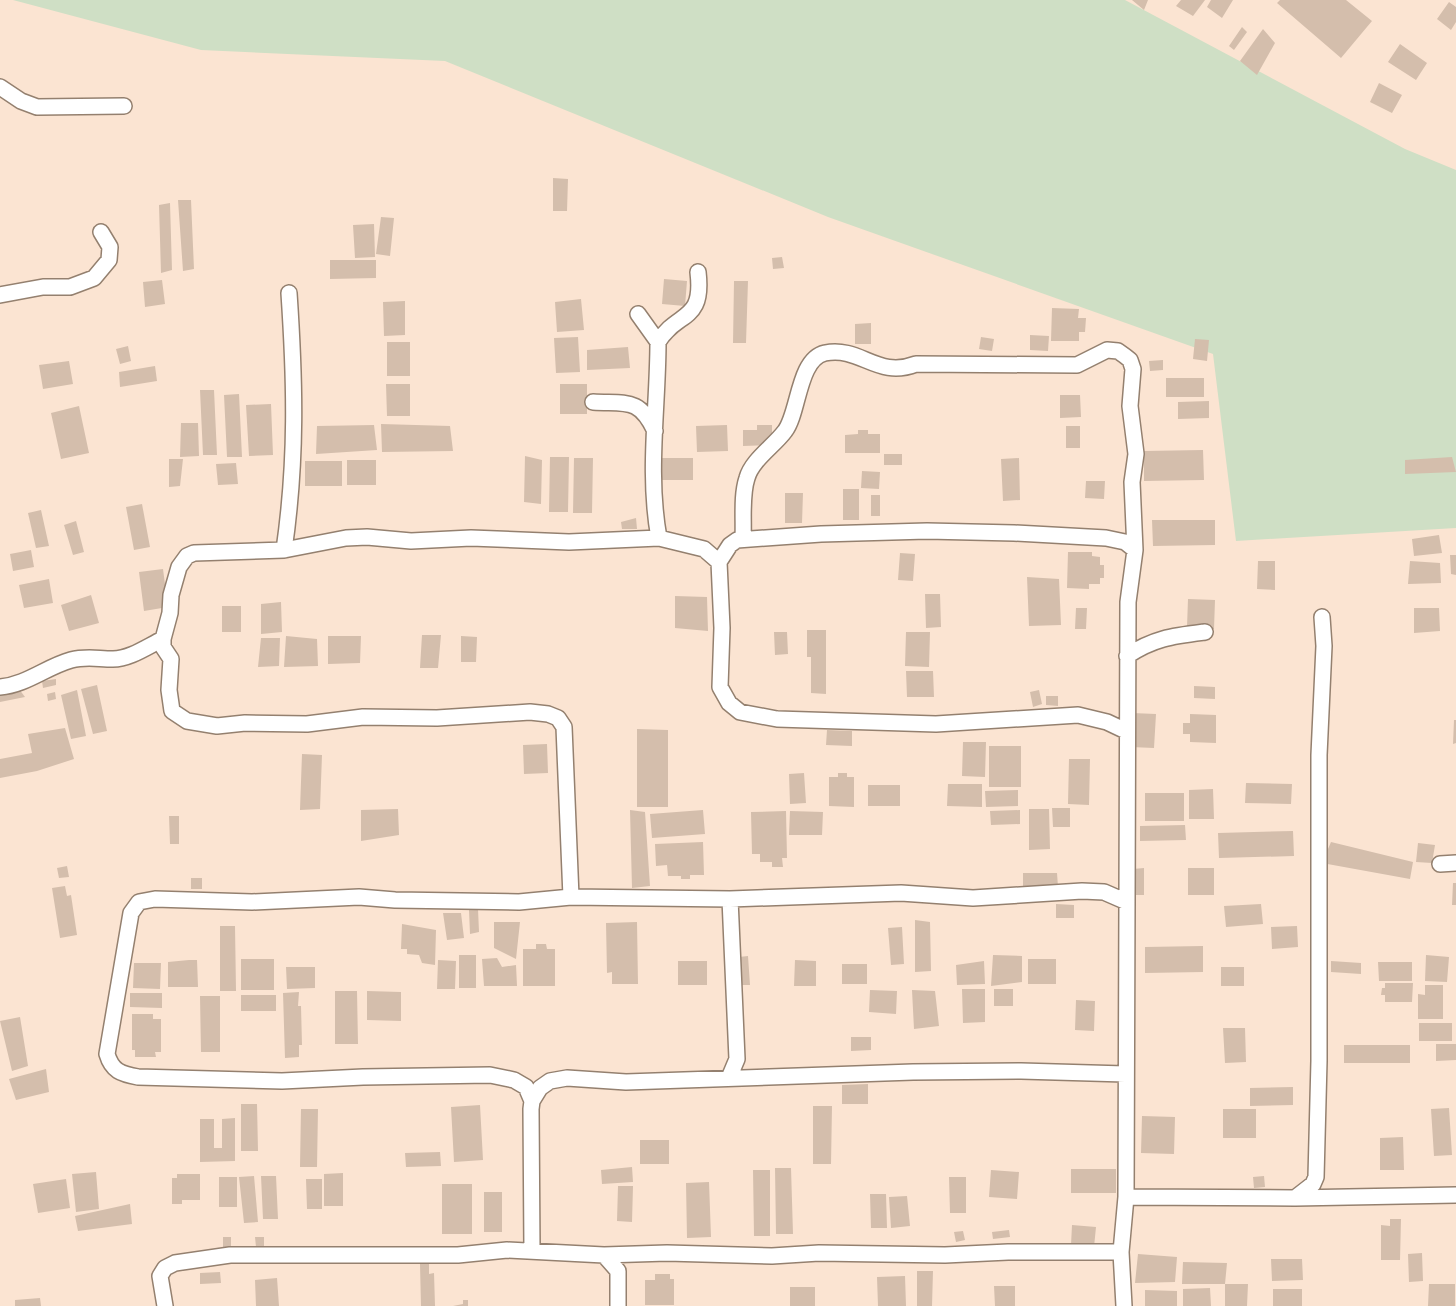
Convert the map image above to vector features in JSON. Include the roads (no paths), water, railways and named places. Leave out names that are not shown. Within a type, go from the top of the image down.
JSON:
[{"type":"street","points":[[0,87],[21,101],[37,107],[124,106]]},
{"type":"street","points":[[0,295],[42,286],[70,287],[94,278],[109,260],[110,247],[101,232]]},
{"type":"street","points":[[659,538],[654,511],[654,431],[658,342],[662,335],[695,308],[698,302],[698,272]]},
{"type":"street","points":[[284,550],[292,499],[296,422],[289,292]]},
{"type":"street","points":[[638,314],[658,342]]},
{"type":"street","points":[[743,538],[746,480],[750,469],[787,429],[800,386],[811,364],[819,355],[840,351],[875,365],[894,369],[916,364],[1077,365],[1107,350],[1118,351],[1130,360],[1133,369],[1130,406],[1136,454],[1132,489],[1135,550],[1128,602],[1127,656],[1127,902],[1124,1074],[1126,1197],[1121,1252],[1124,1306]]},
{"type":"street","points":[[593,402],[636,404],[647,414],[654,431]]},
{"type":"street","points":[[1126,731],[1107,722],[1078,715],[936,724],[778,719],[740,712],[729,703],[720,687],[722,628],[719,562],[730,545],[743,538],[821,534],[927,531],[1014,533],[1106,538],[1125,542],[1135,550]]},
{"type":"street","points":[[571,897],[564,727],[558,718],[548,714],[530,712],[464,717],[362,717],[307,724],[275,722],[217,726],[200,725],[178,718],[172,711],[169,690],[171,659],[163,647],[163,639],[170,613],[174,578],[187,556],[207,552],[284,550],[346,538],[367,537],[411,541],[472,538],[569,542],[659,538],[704,549],[719,562]]},
{"type":"street","points":[[1295,1198],[1313,1184],[1316,1177],[1319,1061],[1320,745],[1324,646],[1322,617]]},
{"type":"street","points":[[1127,656],[1146,644],[1165,637],[1204,632]]},
{"type":"street","points":[[0,687],[14,686],[70,660],[98,657],[114,660],[163,639]]},
{"type":"street","points":[[1440,864],[1456,863]]},
{"type":"street","points":[[532,1251],[532,1102],[526,1087],[514,1080],[490,1075],[363,1076],[282,1081],[138,1077],[120,1074],[110,1064],[107,1054],[130,913],[139,902],[155,899],[252,902],[358,897],[404,901],[519,902],[571,897],[730,899],[901,893],[973,898],[1104,892],[1127,902]]},
{"type":"street","points":[[729,1078],[737,1059],[730,899]]},
{"type":"street","points":[[532,1102],[540,1088],[550,1081],[567,1078],[626,1082],[912,1072],[1021,1071],[1124,1074]]},
{"type":"street","points":[[1126,1197],[1295,1198],[1456,1195]]},
{"type":"street","points":[[165,1306],[160,1276],[165,1268],[175,1263],[230,1256],[458,1255],[507,1250],[604,1255],[667,1253],[772,1256],[819,1253],[1121,1252]]},
{"type":"street","points":[[604,1255],[618,1270]]},
{"type":"street","points":[[618,1306],[618,1270],[628,1255]]}]
